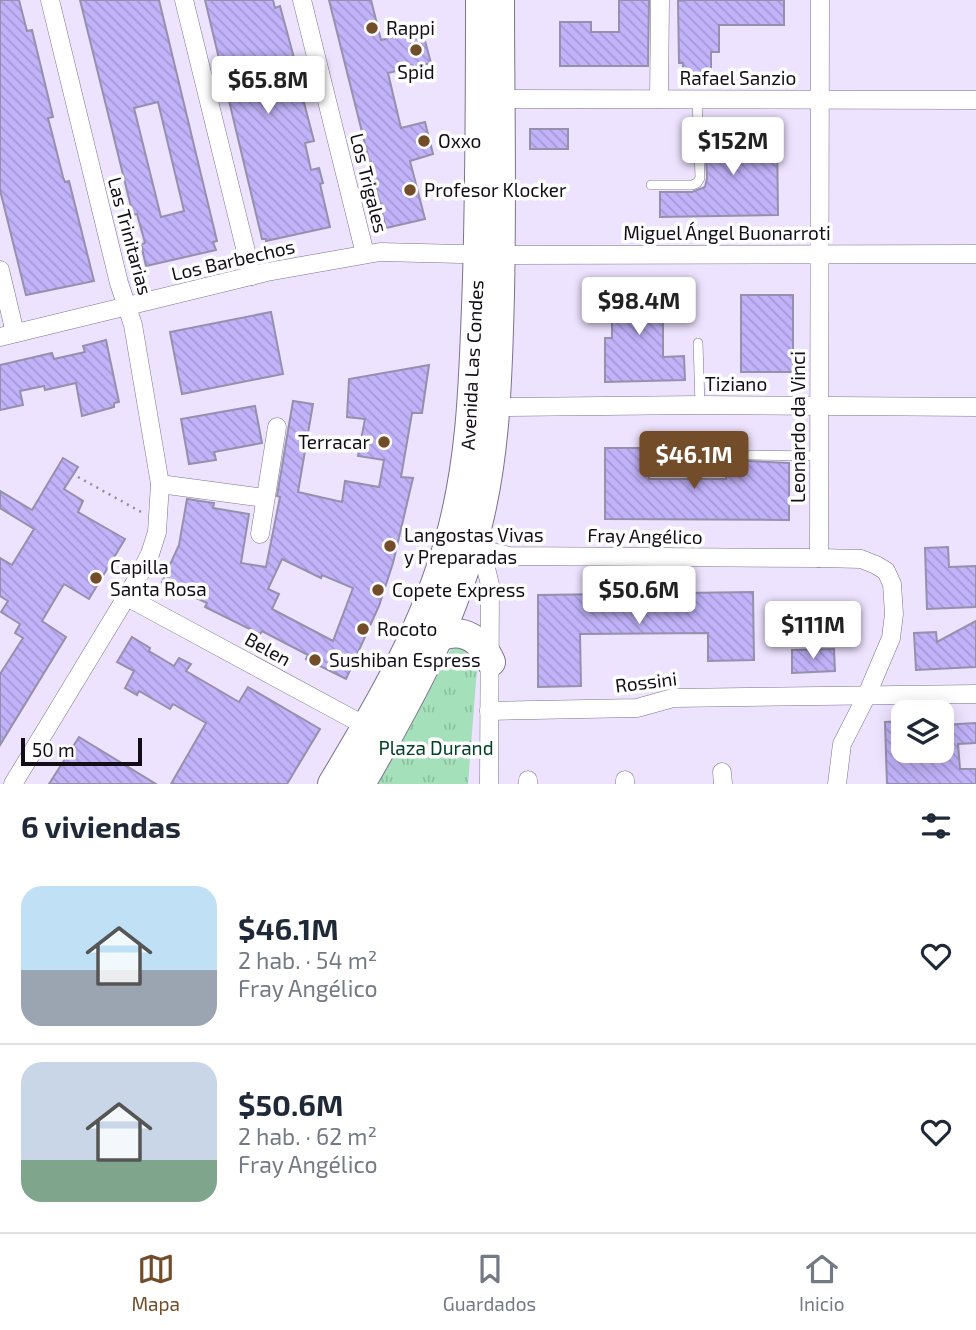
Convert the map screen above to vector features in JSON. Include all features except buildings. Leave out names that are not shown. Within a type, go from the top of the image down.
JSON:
[{"type":"main road","name":"Avenida Las Condes","points":[[332,784],[378,732],[440,637],[472,547],[488,478],[496,407],[480,0]]},
{"type":"main road","name":"Avenida Las Condes","points":[[361,784],[434,586],[453,527],[467,457],[490,254],[500,99],[500,0]]},
{"type":"main road","points":[[440,637],[455,633],[468,635],[483,647],[491,662]]},
{"type":"street","name":"Las Trinitarias","points":[[13,784],[127,597],[150,554],[157,532],[160,484],[136,339],[119,283],[50,0]]},
{"type":"street","points":[[184,0],[252,276]]},
{"type":"street","name":"Los Trigales","points":[[302,0],[365,254]]},
{"type":"street","points":[[659,99],[660,0]]},
{"type":"street","name":"Leonardo da Vinci","points":[[819,558],[820,0]]},
{"type":"street","name":"Rafael Sanzio","points":[[500,99],[976,100]]},
{"type":"street","name":"Los Barbechos","points":[[8,335],[252,276],[365,254],[396,251],[490,254]]},
{"type":"street","name":"Miguel Ángel Buonarroti","points":[[490,254],[976,254]]},
{"type":"street","points":[[0,271],[8,335]]},
{"type":"street","name":"Tiziano","points":[[496,407],[976,407]]},
{"type":"street","points":[[260,534],[277,427]]},
{"type":"street","points":[[160,484],[265,498]]},
{"type":"street","points":[[472,547],[486,568],[490,585],[489,784]]},
{"type":"street","name":"Fray Angélico","points":[[472,547],[509,556],[819,558]]},
{"type":"street","points":[[819,558],[861,559],[886,571],[892,584],[894,614],[891,638],[842,744],[836,784]]},
{"type":"street","name":"Belen","points":[[127,597],[378,732]]},
{"type":"street","name":"Rossini","points":[[489,711],[637,708],[673,698],[976,694]]},
{"type":"lane","points":[[651,186],[698,183],[697,99]]},
{"type":"lane","points":[[698,343],[700,405]]},
{"type":"lane","points":[[751,455],[819,456]]},
{"type":"path","points":[[79,477],[146,516]]},
{"type":"green space","name":"Plaza Durand","points":[[463,646],[478,656],[468,784],[378,784],[451,649]]},
{"type":"place","name":"Rappi","points":[[372,28]]},
{"type":"place","name":"Spid","points":[[416,50]]},
{"type":"place","name":"Oxxo","points":[[424,141]]},
{"type":"place","name":"Profesor Klocker","points":[[410,190]]},
{"type":"place","name":"Terracar","points":[[384,442]]},
{"type":"place","name":"Langostas Vivas y Preparadas","points":[[390,546]]},
{"type":"place","name":"Capilla Santa Rosa","points":[[96,578]]},
{"type":"place","name":"Copete Express","points":[[378,590]]},
{"type":"place","name":"Rocoto","points":[[363,629]]},
{"type":"place","name":"Sushiban Espress","points":[[315,660]]}]
